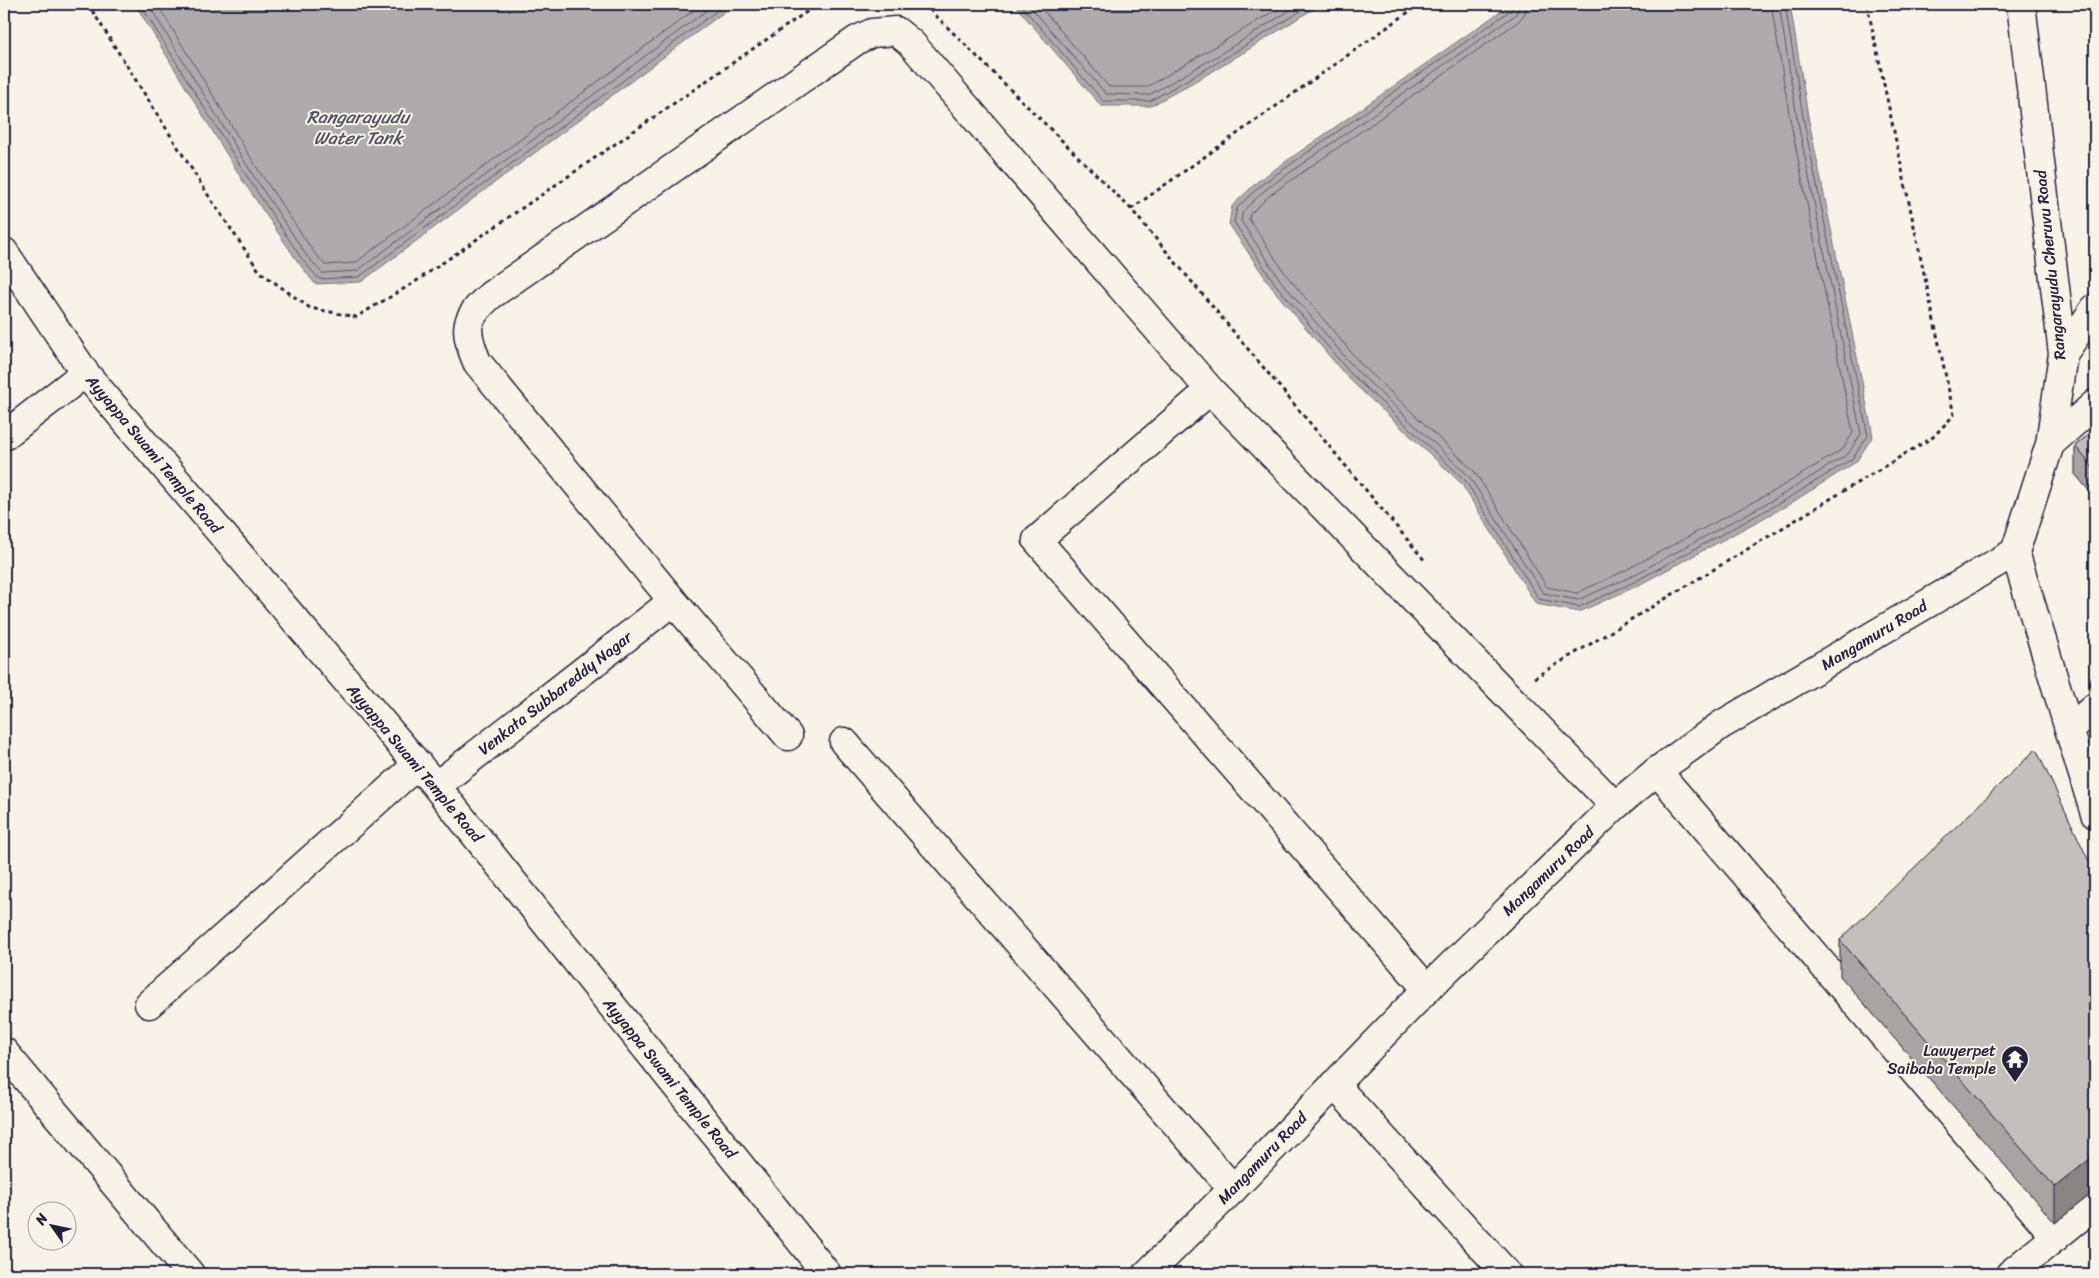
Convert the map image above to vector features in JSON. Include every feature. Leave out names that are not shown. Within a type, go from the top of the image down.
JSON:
[{"type":"street","name":"Rangarayudu Cheruvu Road","points":[[2015,552],[2050,444],[2063,354],[2021,4]]},
{"type":"street","points":[[788,736],[673,601],[477,362],[470,344],[468,325],[474,311],[491,295],[857,40],[872,33],[896,31],[911,44],[1210,390],[1615,806]]},
{"type":"street","name":"Ayyappa Swami Temple Road","points":[[4,252],[85,373],[418,764],[827,1274]]},
{"type":"street","points":[[2063,354],[2095,308]]},
{"type":"street","points":[[4,436],[85,373]]},
{"type":"street","points":[[1210,390],[1037,540],[1427,989]]},
{"type":"street","points":[[2050,444],[2095,404]]},
{"type":"street","points":[[2015,552],[2095,814]]},
{"type":"street","name":"Mangamuru Road","points":[[1147,1274],[1427,989],[1615,806],[1657,771],[1721,726],[2015,552]]},
{"type":"street","name":"Venkata Subbareddy Nagar","points":[[436,786],[673,601]]},
{"type":"street","points":[[2070,728],[2095,707]]},
{"type":"street","points":[[844,742],[1232,1189]]},
{"type":"street","points":[[149,1004],[418,764]]},
{"type":"street","points":[[1657,771],[2056,1236]]},
{"type":"street","points":[[4,1052],[190,1274]]},
{"type":"street","points":[[1334,1084],[1507,1274]]},
{"type":"street","points":[[2010,1274],[2095,1205]]},
{"type":"path","points":[[88,4],[208,195],[260,272],[310,308],[356,317],[412,284],[818,4]]},
{"type":"path","points":[[924,4],[1131,209],[1430,568]]},
{"type":"path","points":[[1131,209],[1420,4]]},
{"type":"path","points":[[1526,683],[1933,437],[1954,415],[1867,4]]},
{"type":"water","name":"Rangarayudu Water Tank","points":[[135,4],[735,4],[361,282],[315,284],[243,181]]},
{"type":"water","points":[[1014,4],[1321,4],[1222,66],[1151,106],[1101,106]]},
{"type":"water","points":[[1511,4],[1790,4],[1808,116],[1873,436],[1856,462],[1788,505],[1635,587],[1579,612],[1536,604],[1461,483],[1347,377],[1272,288],[1229,224],[1232,206],[1258,181]]},
{"type":"building","points":[[2095,429],[2095,470],[2075,446]]},
{"type":"building","name":"Lawyerpet Saibaba Temple","points":[[2036,749],[2095,874],[2095,1155],[2055,1187],[1840,940]]},
{"type":"place","name":"Lawyerpet Saibaba Temple","points":[[2015,1083]]}]
